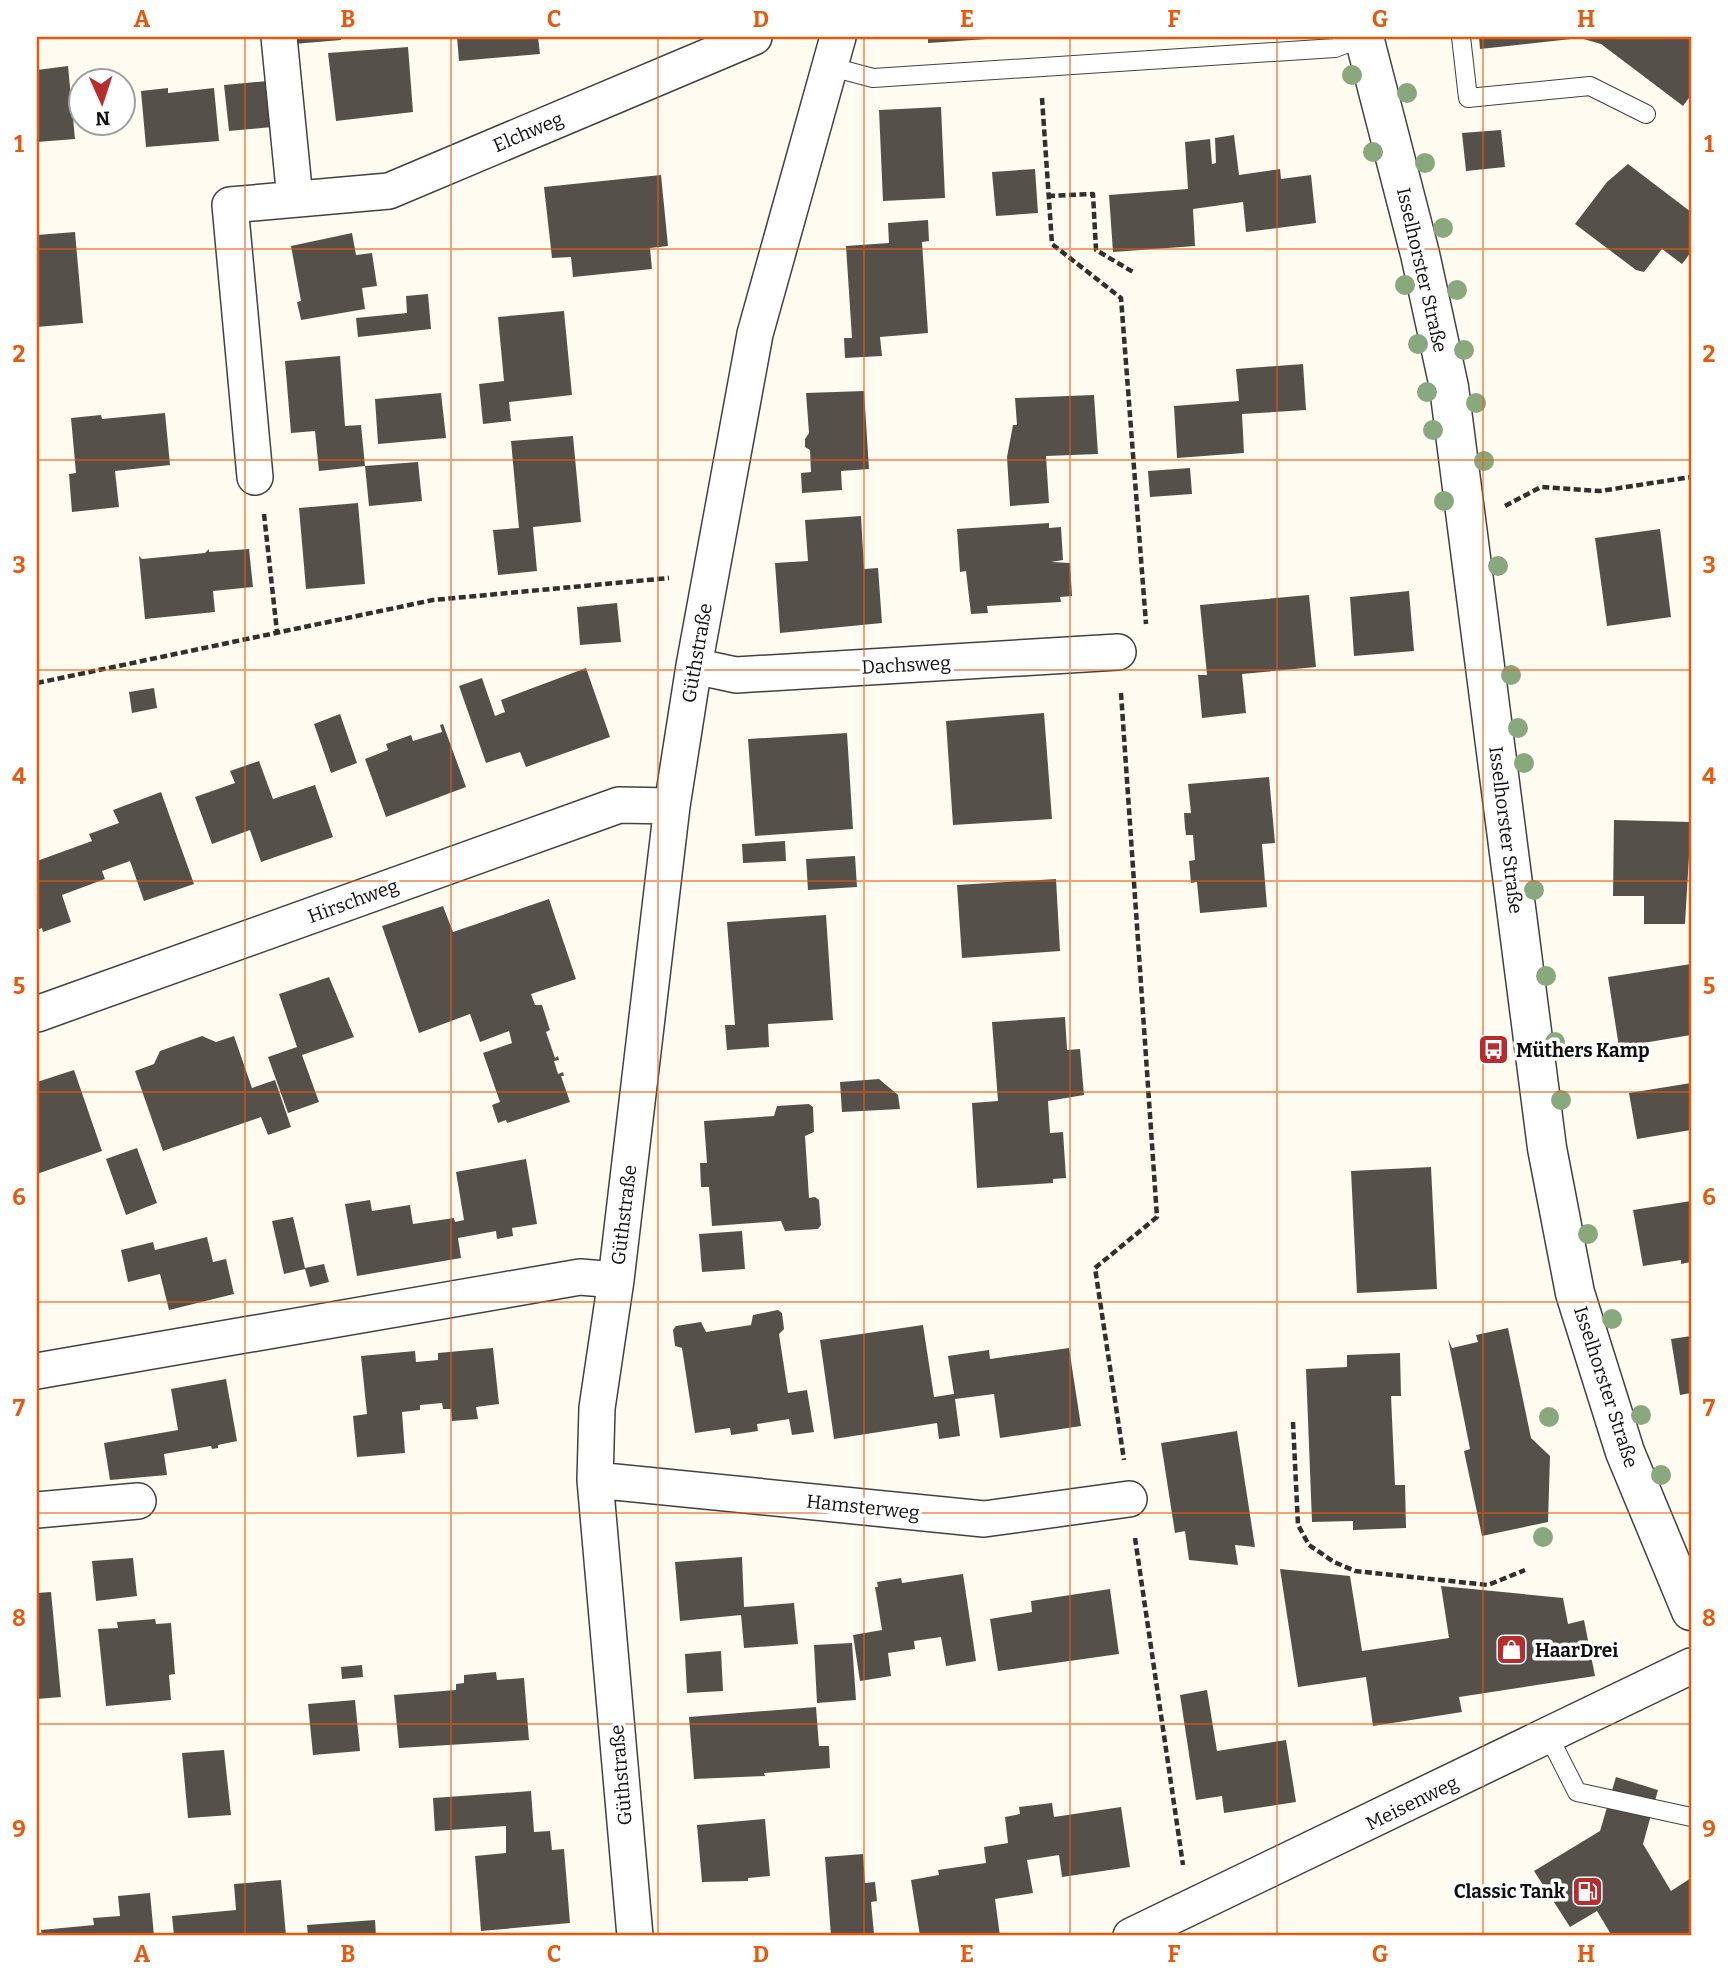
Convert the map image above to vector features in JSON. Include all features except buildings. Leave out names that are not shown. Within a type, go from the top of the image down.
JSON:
[{"type":"street","points":[[279,37],[295,199]]},
{"type":"street","name":"Elchweg","points":[[255,477],[230,205],[389,191],[754,37]]},
{"type":"street","name":"Isselhorster Straße","points":[[1364,37],[1420,254],[1449,387],[1547,1148],[1575,1293],[1625,1452],[1691,1611]]},
{"type":"street","name":"Güthstraße","points":[[635,1936],[595,1480],[597,1408],[616,1280],[672,806],[694,666],[755,334],[833,51]]},
{"type":"street","name":"Dachsweg","points":[[694,666],[736,675],[1118,652]]},
{"type":"street","name":"Hirschweg","points":[[37,1014],[619,805],[672,806]]},
{"type":"street","name":"Güthstraße","points":[[37,1371],[580,1277],[616,1280]]},
{"type":"street","name":"Hamsterweg","points":[[595,1480],[984,1519],[1129,1499]]},
{"type":"street","points":[[37,1510],[138,1501]]},
{"type":"street","name":"Meisenweg","points":[[1131,1936],[1691,1667]]},
{"type":"lane","points":[[833,51],[873,78],[1335,48],[1364,37]]},
{"type":"lane","points":[[1461,37],[1468,98],[1590,86],[1646,114]]},
{"type":"lane","points":[[1549,1737],[1577,1792],[1691,1818]]},
{"type":"path","points":[[1040,68],[1052,244],[1121,298],[1148,650],[1118,652],[1157,1217],[1095,1268],[1185,1875],[1199,1905]]},
{"type":"path","points":[[1048,196],[1093,194],[1096,250],[1133,272]]},
{"type":"path","points":[[255,477],[263,500],[277,632]]},
{"type":"path","points":[[1500,508],[1541,487],[1600,491],[1691,477]]},
{"type":"path","points":[[37,683],[433,600],[712,574]]},
{"type":"path","points":[[1293,1422],[1298,1525],[1309,1545],[1334,1562],[1355,1571],[1488,1585],[1525,1570]]},
{"type":"place","name":"Müthers Kamp","points":[[1493,1050]]},
{"type":"place","name":"HaarDrei","points":[[1512,1650]]},
{"type":"place","name":"Classic Tank","points":[[1588,1891]]}]
